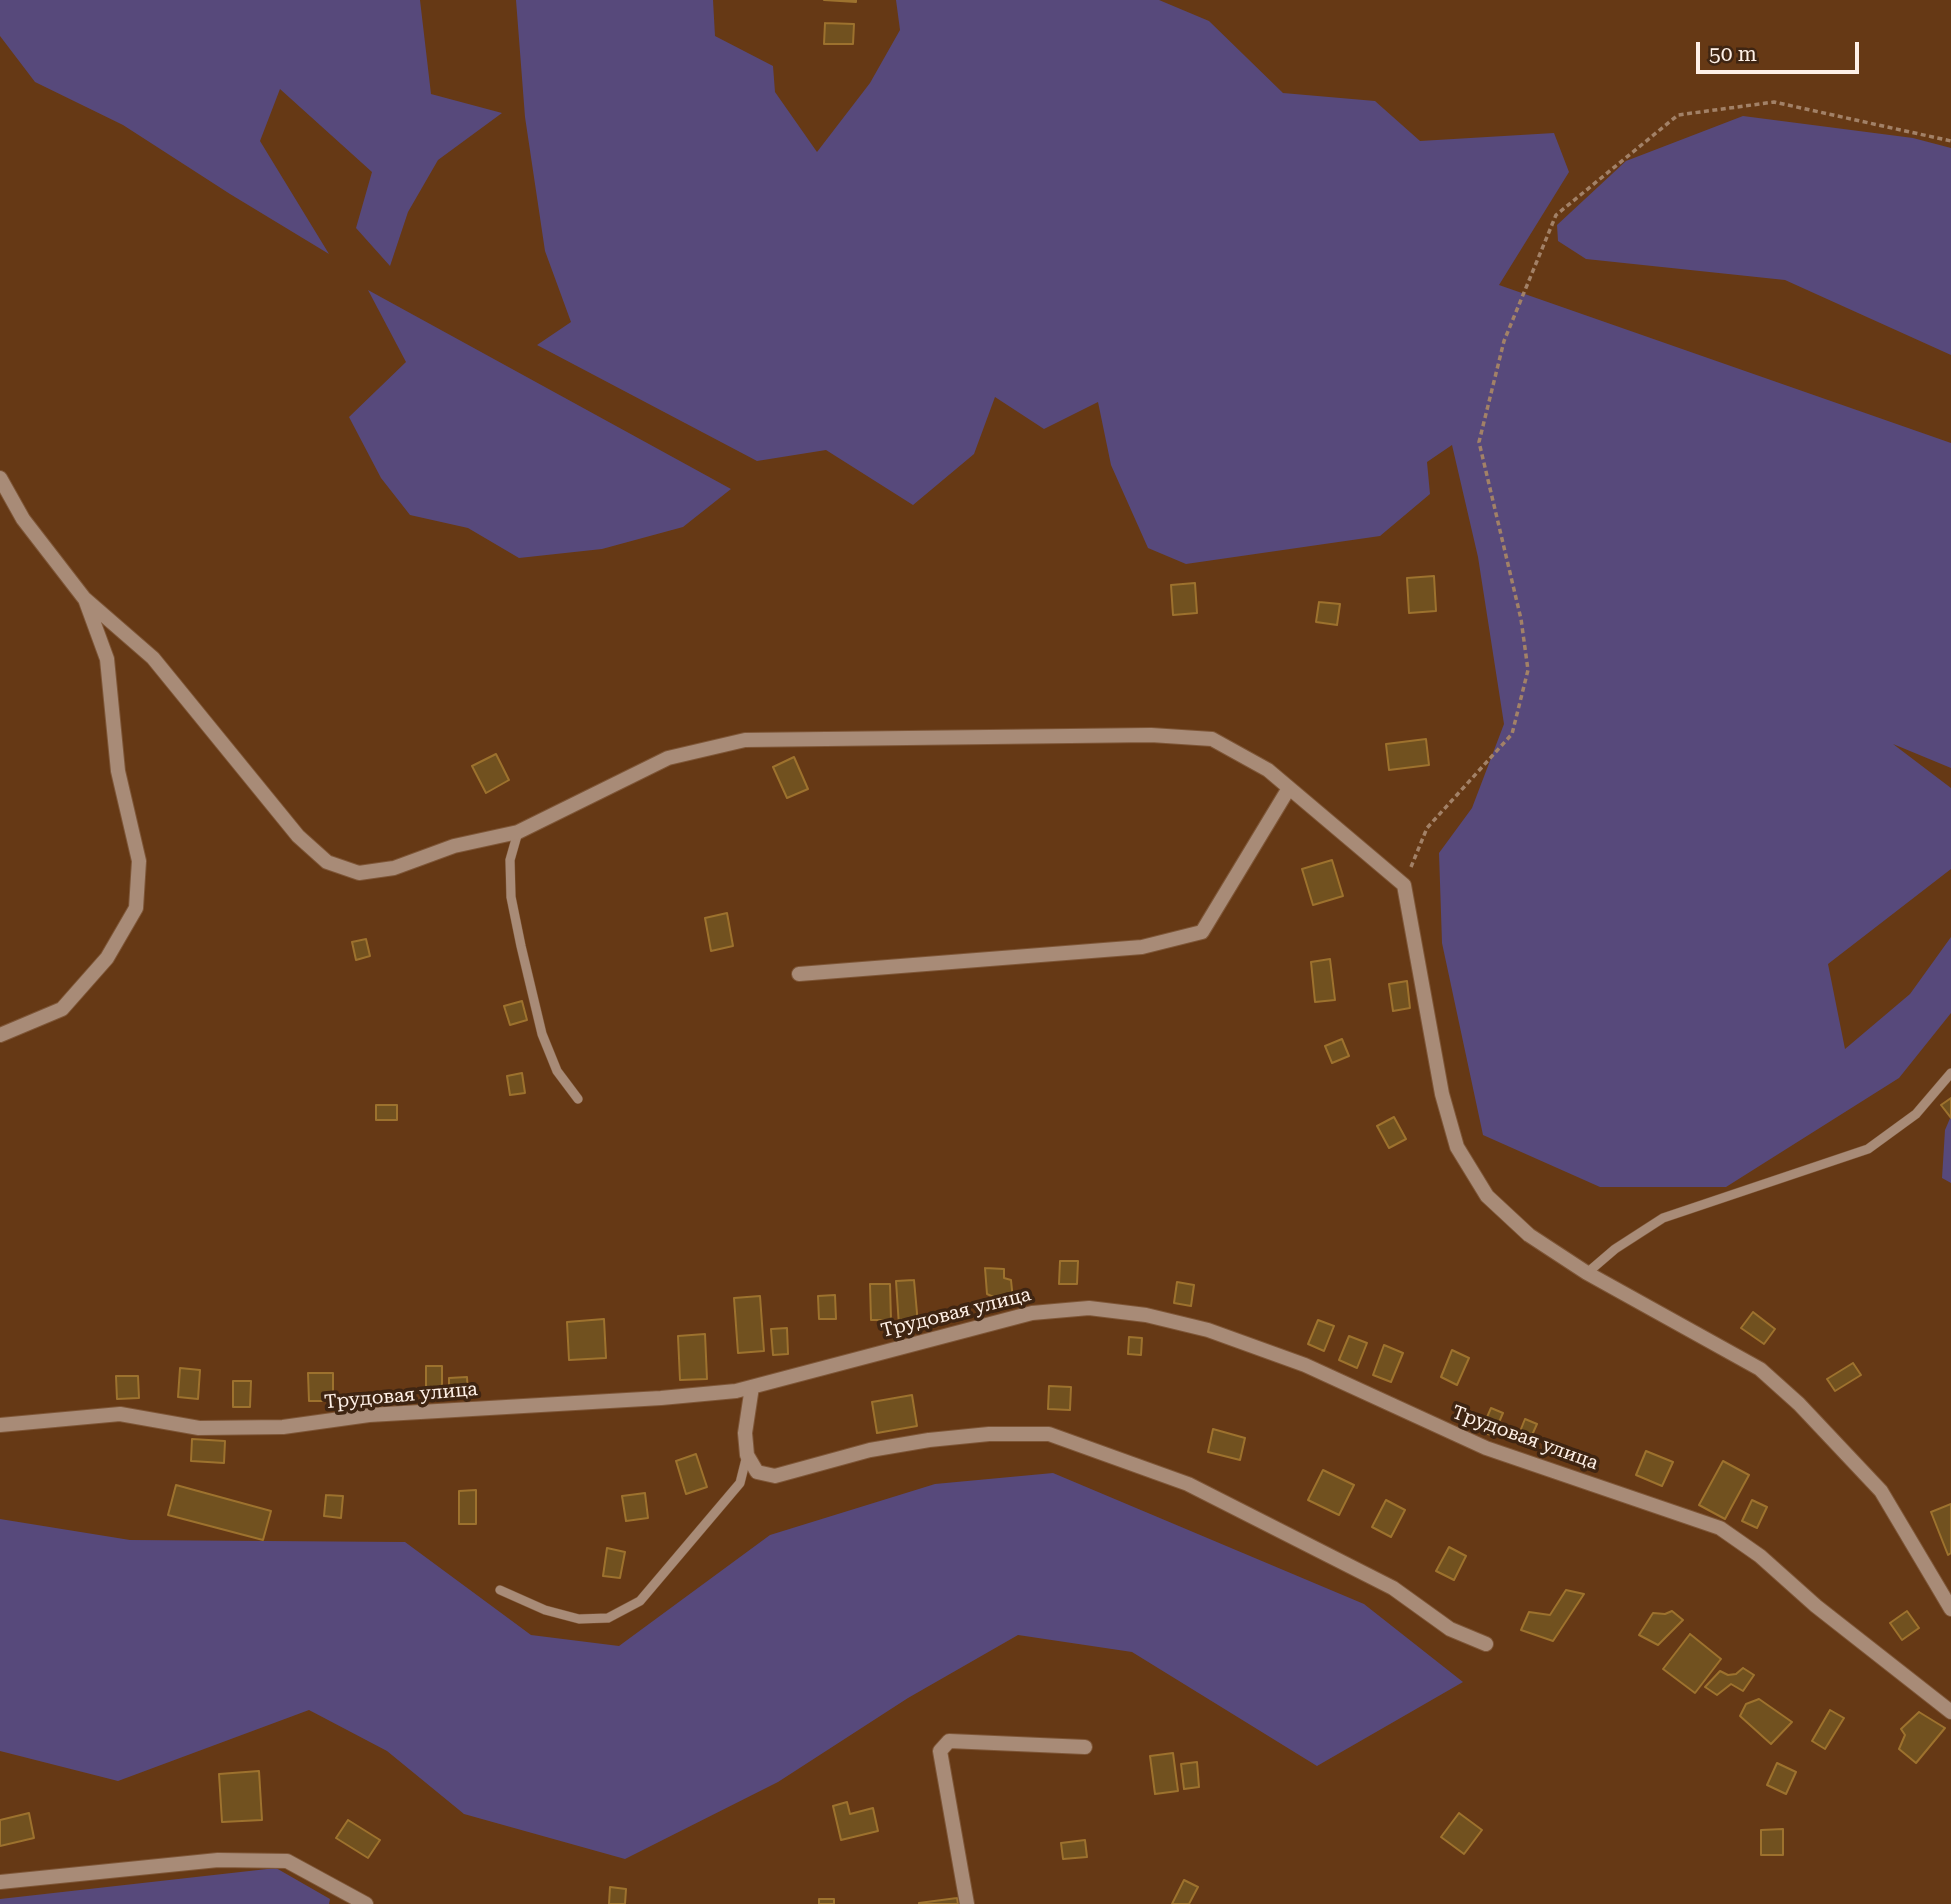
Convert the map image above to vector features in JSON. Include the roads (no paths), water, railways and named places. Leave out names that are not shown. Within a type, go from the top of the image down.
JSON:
[{"type":"street","points":[[0,478],[23,519],[84,598],[153,658],[298,836],[327,862],[359,873],[394,868],[454,846],[518,832],[668,758],[745,740],[1151,735],[1212,739],[1268,770],[1404,885],[1442,1094],[1457,1147],[1487,1196],[1529,1235],[1587,1273],[1760,1369],[1799,1404],[1881,1491],[1951,1609]]},
{"type":"street","points":[[0,1035],[62,1009],[107,958],[136,908],[139,861],[118,771],[107,659],[84,598]]},
{"type":"street","points":[[799,974],[1142,947],[1202,932],[1289,788]]},
{"type":"street","name":"Трудовая улица","points":[[0,1425],[120,1414],[199,1428],[283,1427],[369,1415],[736,1391],[1032,1312],[1089,1308],[1146,1315],[1208,1330],[1305,1364],[1486,1448],[1720,1528],[1760,1556],[1816,1605],[1951,1712]]},
{"type":"street","points":[[752,1387],[745,1433],[747,1455],[757,1472],[775,1476],[870,1450],[929,1440],[989,1434],[1049,1434],[1188,1484],[1393,1588],[1450,1629],[1486,1644]]},
{"type":"street","points":[[967,1904],[940,1751],[949,1741],[1085,1747]]},
{"type":"street","points":[[0,1882],[218,1860],[288,1861],[366,1904]]},
{"type":"lane","points":[[518,832],[510,860],[511,897],[532,992],[542,1034],[558,1072],[578,1099]]},
{"type":"lane","points":[[1587,1273],[1615,1250],[1663,1218],[1868,1149],[1916,1114],[1951,1073]]},
{"type":"lane","points":[[500,1590],[545,1610],[579,1619],[608,1618],[640,1601],[740,1483],[747,1455]]}]
